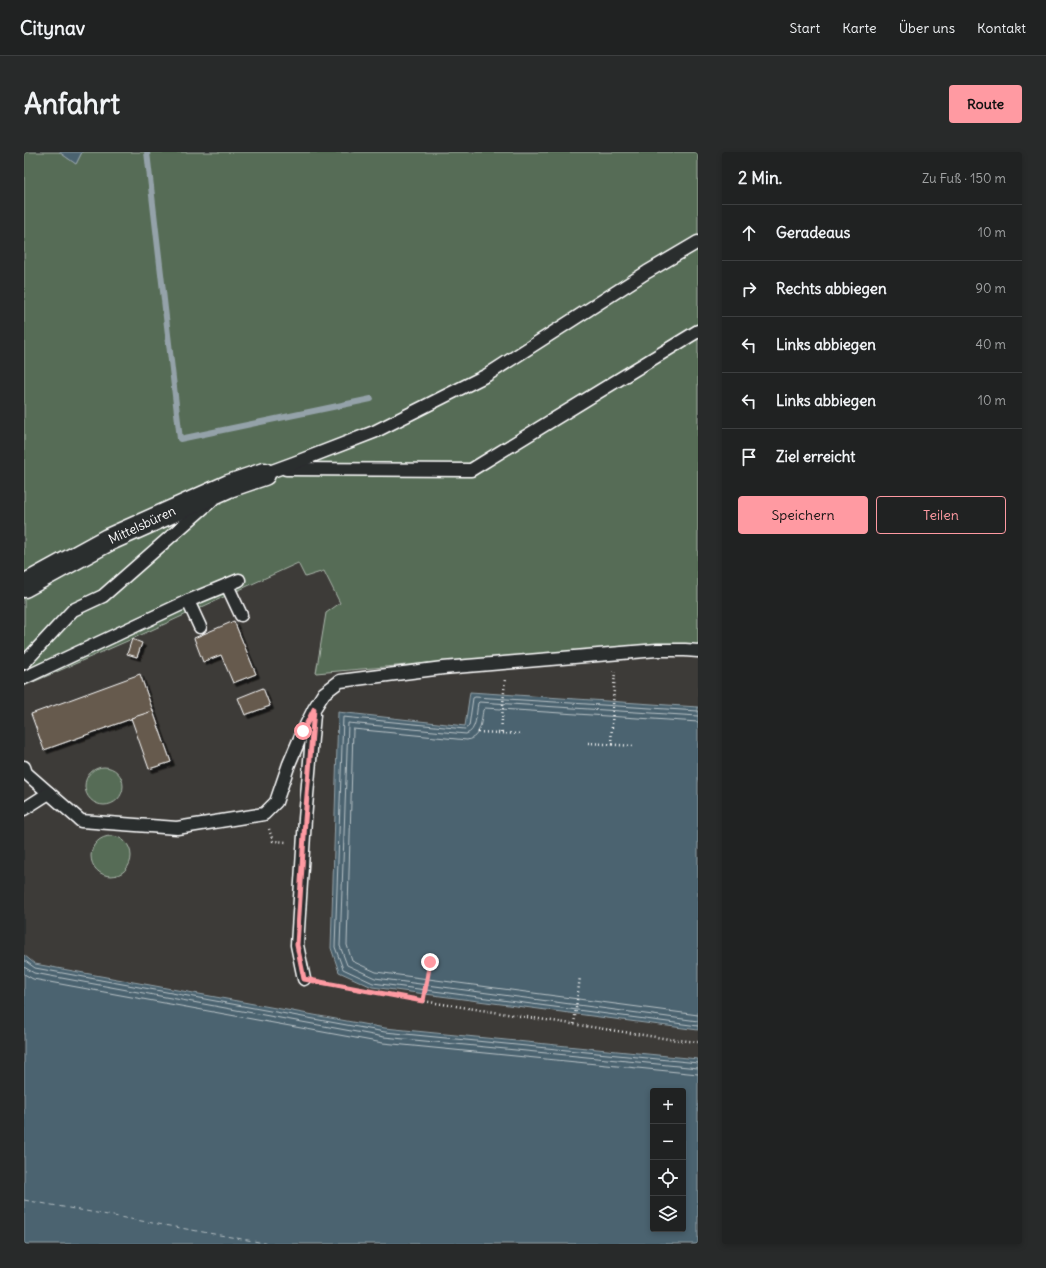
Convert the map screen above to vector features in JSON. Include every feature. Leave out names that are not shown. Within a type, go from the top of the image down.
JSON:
[{"type":"street","name":"Mittelsbüren","points":[[24,586],[108,540],[228,486],[271,471]]},
{"type":"lane","points":[[271,471],[374,432],[487,375],[648,272],[698,242]]},
{"type":"lane","points":[[271,471],[471,470],[698,331]]},
{"type":"lane","points":[[24,663],[73,610],[103,596],[228,486]]},
{"type":"lane","points":[[24,678],[188,601],[239,580]]},
{"type":"lane","points":[[227,585],[241,615]]},
{"type":"lane","points":[[188,601],[200,627]]},
{"type":"lane","points":[[24,767],[26,773],[82,821],[177,828],[264,814],[276,802],[289,764],[314,709],[324,693],[340,681],[443,668],[657,650],[698,651]]},
{"type":"lane","points":[[304,979],[297,945],[314,709]]},
{"type":"lane","points":[[24,809],[49,793]]},
{"type":"path","points":[[611,744],[616,654]]},
{"type":"path","points":[[501,734],[504,689]]},
{"type":"path","points":[[478,732],[522,734]]},
{"type":"path","points":[[588,743],[634,746]]},
{"type":"path","points":[[423,1001],[430,962]]},
{"type":"path","points":[[574,1024],[580,977]]},
{"type":"path","points":[[304,979],[423,1001],[669,1039],[698,1042]]},
{"type":"shaded area","points":[[298,563],[324,571],[340,603],[498,657],[668,644],[698,646],[698,707],[470,692],[465,726],[338,712],[331,948],[339,972],[628,1020],[698,1030],[698,1059],[385,1028],[35,964],[24,955],[24,686],[132,639]]},
{"type":"green space","points":[[24,152],[59,152],[76,164],[82,152],[698,152],[698,646],[668,644],[316,673],[326,613],[340,603],[324,571],[305,577],[298,563],[132,639],[24,686]]},
{"type":"green space","points":[[100,767],[108,767],[118,772],[122,779],[122,793],[118,800],[108,805],[100,805],[90,800],[88,797],[85,790],[85,782],[90,772],[93,770]]},
{"type":"green space","points":[[111,836],[119,838],[125,842],[129,848],[131,856],[129,864],[125,870],[119,874],[111,876],[103,874],[97,870],[93,864],[91,856],[93,848],[97,842],[103,838]]},
{"type":"water","points":[[59,152],[82,152],[76,164]]},
{"type":"water","points":[[470,692],[698,707],[698,1030],[372,987],[339,972],[331,948],[338,712],[465,726]]},
{"type":"water","points":[[24,955],[35,964],[385,1028],[698,1059],[698,1244],[24,1244]]},
{"type":"building","points":[[234,621],[256,674],[233,683],[221,655],[203,662],[194,638]]},
{"type":"building","points":[[132,639],[142,643],[137,657],[127,654]]},
{"type":"building","points":[[140,674],[153,711],[44,750],[31,714]]},
{"type":"building","points":[[263,688],[270,706],[245,715],[238,698]]},
{"type":"building","points":[[153,711],[171,762],[149,769],[131,718]]},
{"type":"waterway","points":[[147,152],[180,439],[371,399]]},
{"type":"ferry route","points":[[24,1200],[270,1244]]},
{"type":"route","points":[[303,731],[314,709],[297,945],[304,979],[423,1001],[430,962]]}]
